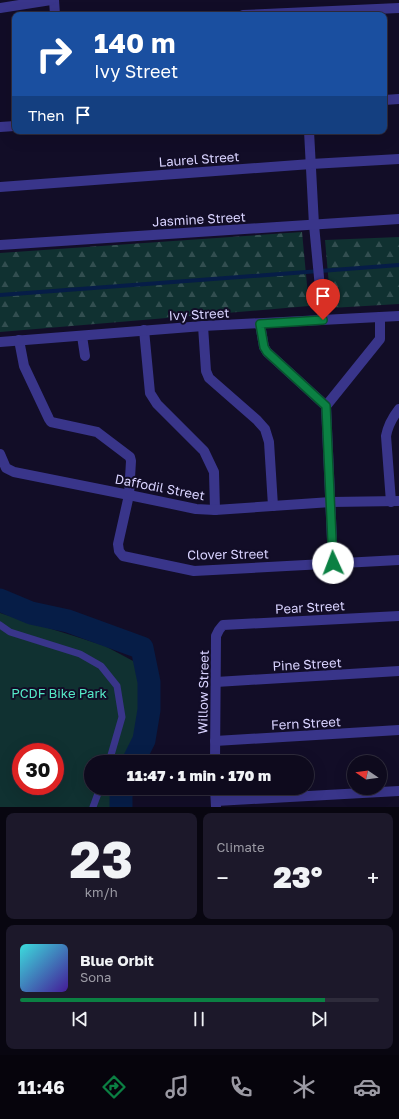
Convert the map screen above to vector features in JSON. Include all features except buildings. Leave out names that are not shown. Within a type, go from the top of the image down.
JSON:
[{"type":"street","points":[[0,8],[51,0]]},
{"type":"street","points":[[54,0],[55,12]]},
{"type":"street","points":[[310,12],[399,8]]},
{"type":"street","points":[[387,100],[399,99]]},
{"type":"street","points":[[0,127],[12,126]]},
{"type":"street","points":[[309,134],[314,225],[323,320]]},
{"type":"street","name":"Laurel Street","points":[[0,187],[399,159]]},
{"type":"street","name":"Jasmine Street","points":[[0,245],[399,219]]},
{"type":"street","name":"Ivy Street","points":[[0,342],[202,326],[399,316]]},
{"type":"street","points":[[333,563],[326,406],[380,339],[380,317]]},
{"type":"street","points":[[260,324],[264,347],[267,352],[326,406]]},
{"type":"street","points":[[202,326],[206,370],[209,378],[257,420],[265,429],[269,442],[273,506]]},
{"type":"street","points":[[144,330],[150,393],[156,404],[204,451],[214,472],[215,510]]},
{"type":"street","points":[[82,336],[85,356]]},
{"type":"street","name":"Clover Street","points":[[19,340],[26,373],[48,419],[51,422],[101,433],[130,457],[132,465],[129,495],[118,544],[119,551],[123,556],[164,566],[194,571],[399,560]]},
{"type":"street","points":[[395,501],[386,436],[388,425],[399,409]]},
{"type":"street","name":"Daffodil Street","points":[[0,454],[6,468],[14,472],[196,509],[215,510],[331,502],[395,501]]},
{"type":"street","name":"Pear Street","points":[[223,625],[399,616]]},
{"type":"street","name":"Willow Street","points":[[215,755],[216,636],[223,625]]},
{"type":"street","name":"Pine Street","points":[[216,682],[399,671]]},
{"type":"street","name":"Fern Street","points":[[215,741],[399,730]]},
{"type":"street","points":[[216,804],[399,791]]},
{"type":"lane","points":[[0,625],[10,632],[80,654],[101,666],[117,686],[122,717],[111,755]]},
{"type":"lane","points":[[93,807],[97,795]]},
{"type":"green space","points":[[302,232],[309,306],[0,332],[0,253]]},
{"type":"green space","points":[[399,237],[399,304],[331,308],[325,240]]},
{"type":"green space","name":"PCDF Bike Park","points":[[0,613],[105,646],[135,662],[142,686],[145,710],[130,755],[84,755],[84,795],[119,795],[116,807],[0,807]]},
{"type":"waterway","points":[[0,295],[399,265]]},
{"type":"waterway","points":[[0,600],[31,613],[68,621],[142,648],[149,682],[149,710],[144,740],[136,755]]},
{"type":"waterway","points":[[121,795],[121,807]]},
{"type":"route","points":[[323,320],[260,324],[264,347],[267,352],[326,406],[333,563]]}]
